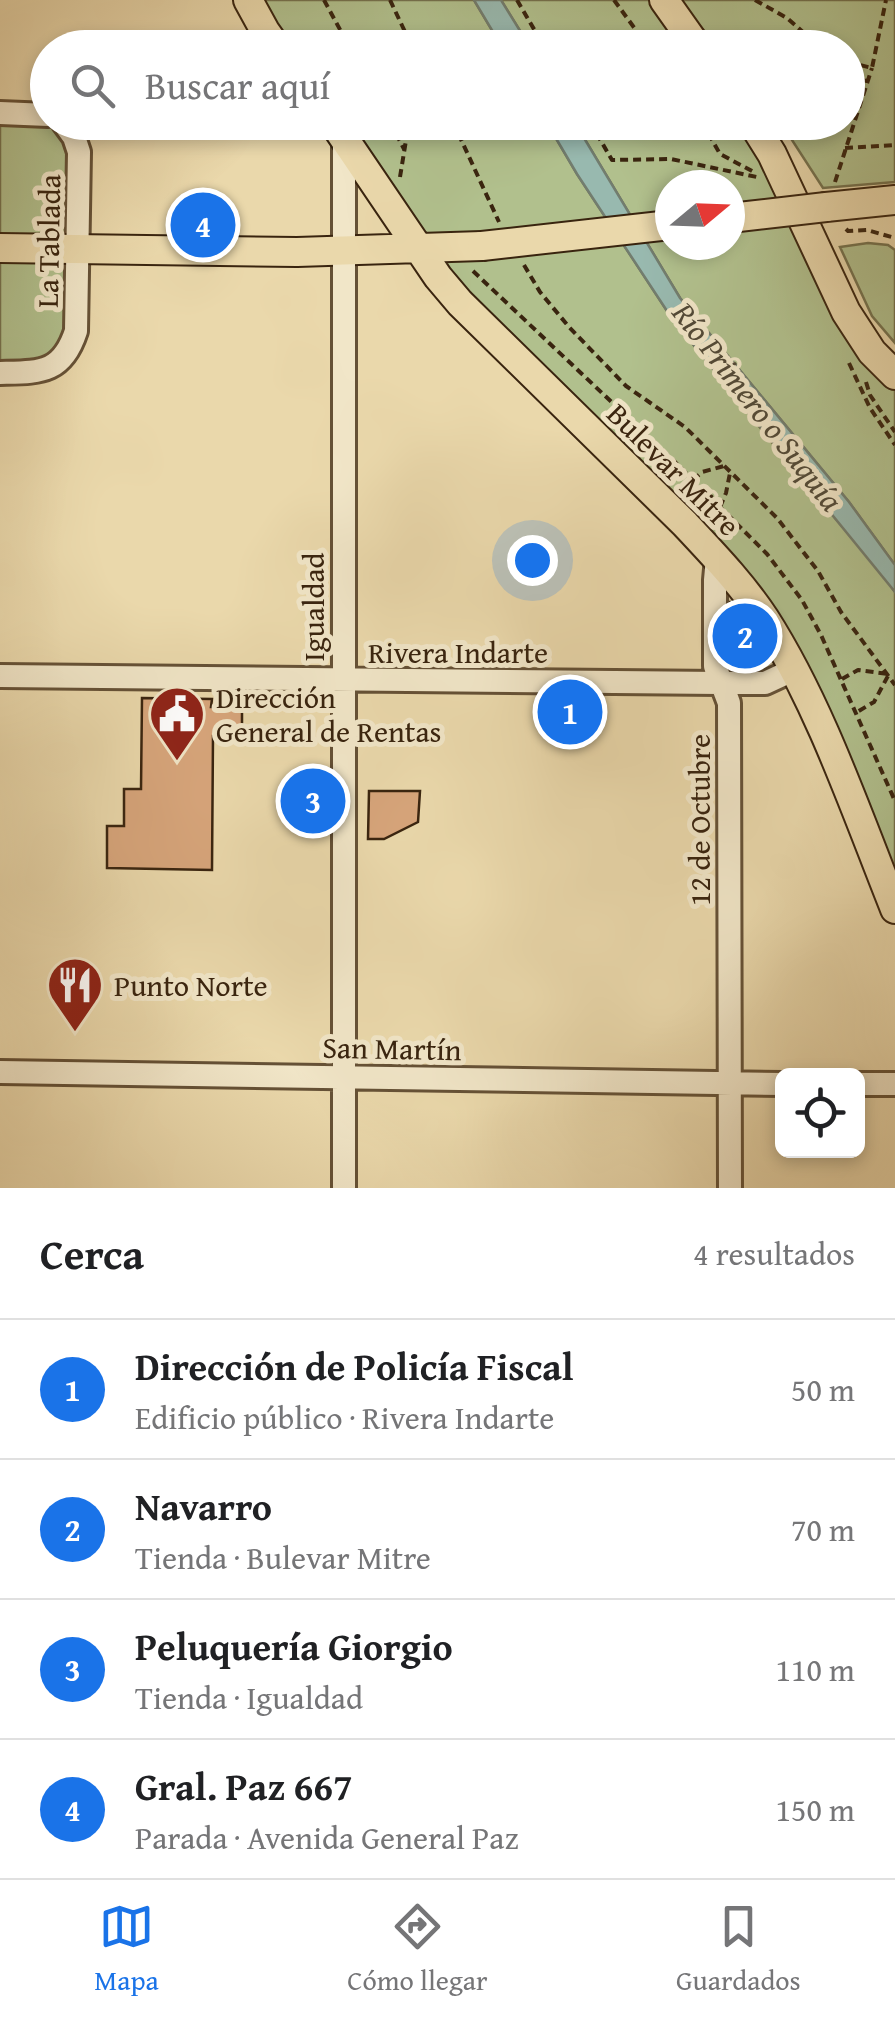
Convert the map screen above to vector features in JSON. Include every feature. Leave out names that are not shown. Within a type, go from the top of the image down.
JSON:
[{"type":"main road","points":[[248,0],[264,30]]},
{"type":"main road","points":[[664,0],[685,30]]},
{"type":"main road","name":"Bulevar Mitre","points":[[345,140],[460,304],[717,558],[763,616],[816,716],[895,909]]},
{"type":"main road","points":[[763,140],[846,312],[872,352],[895,375]]},
{"type":"main road","points":[[745,216],[895,200]]},
{"type":"main road","points":[[0,248],[342,252],[482,246],[655,227]]},
{"type":"street","points":[[0,113],[30,117]]},
{"type":"street","name":"La Tablada","points":[[0,373],[50,368],[63,360],[71,347],[76,331],[78,250],[79,152],[75,140]]},
{"type":"street","name":"Igualdad","points":[[338,140],[342,252],[344,1188]]},
{"type":"street","name":"12 de Octubre","points":[[717,558],[715,666],[729,702],[730,1188]]},
{"type":"street","name":"Rivera Indarte","points":[[0,676],[720,684],[765,683],[793,670]]},
{"type":"street","name":"San Martín","points":[[0,1072],[775,1084]]},
{"type":"street","points":[[865,1084],[895,1084]]},
{"type":"path","points":[[324,0],[340,30]]},
{"type":"path","points":[[390,0],[404,30]]},
{"type":"path","points":[[517,0],[534,30]]},
{"type":"path","points":[[614,0],[636,30]]},
{"type":"path","points":[[755,0],[801,30]]},
{"type":"path","points":[[865,86],[886,0]]},
{"type":"path","points":[[865,66],[872,68]]},
{"type":"path","points":[[399,140],[404,149]]},
{"type":"path","points":[[398,188],[405,140]]},
{"type":"path","points":[[600,140],[612,160],[671,158],[767,178],[720,154],[712,140]]},
{"type":"path","points":[[847,140],[831,207],[848,231],[867,230],[895,238]]},
{"type":"path","points":[[845,148],[895,145]]},
{"type":"path","points":[[569,326],[626,386],[670,415],[777,518],[895,684]]},
{"type":"path","points":[[864,378],[895,432]]},
{"type":"path","points":[[693,480],[702,472],[724,466]]},
{"type":"path","points":[[720,507],[730,472]]},
{"type":"path","points":[[842,679],[858,670],[889,674]]},
{"type":"path","points":[[856,712],[874,702],[889,674]]},
{"type":"green space","points":[[248,0],[474,0],[492,30],[267,30]]},
{"type":"green space","points":[[501,0],[664,0],[686,30],[520,30]]},
{"type":"green space","points":[[678,0],[895,0],[895,182],[823,188],[792,140],[865,140],[865,30],[704,30]]},
{"type":"green space","points":[[0,113],[30,118],[30,140],[72,140],[79,152],[63,359],[0,373]]},
{"type":"green space","points":[[346,140],[557,140],[671,317],[887,579],[895,592],[895,909],[777,639],[510,355]]},
{"type":"green space","points":[[585,140],[762,140],[895,375],[895,565],[849,502],[680,298],[657,260],[745,260],[745,170],[655,170],[655,256]]},
{"type":"green space","points":[[888,245],[895,250],[895,343],[872,316],[840,247]]},
{"type":"water","points":[[474,0],[501,0],[520,30],[492,30]]},
{"type":"water","name":"Río Primero o Suquía","points":[[557,140],[585,140],[680,298],[849,502],[895,565],[895,592],[671,317]]},
{"type":"building","points":[[723,602],[730,602],[761,649],[757,656],[729,655],[723,647]]},
{"type":"building","name":"Dirección General de Rentas","points":[[142,698],[212,699],[211,707],[242,707],[242,736],[213,736],[212,870],[107,868],[107,826],[124,826],[124,789],[141,789]]},
{"type":"building","points":[[369,791],[420,791],[418,822],[384,839],[368,839]]},
{"type":"place","name":"Gral. Paz 667","points":[[203,225]]},
{"type":"place","name":"Navarro","points":[[745,636]]},
{"type":"place","name":"Dirección de Policía Fiscal","points":[[570,712]]},
{"type":"place","name":"Dirección General de Rentas","points":[[177,763]]},
{"type":"place","name":"Peluquería Giorgio","points":[[313,801]]},
{"type":"place","name":"Punto Norte","points":[[75,1034]]}]
